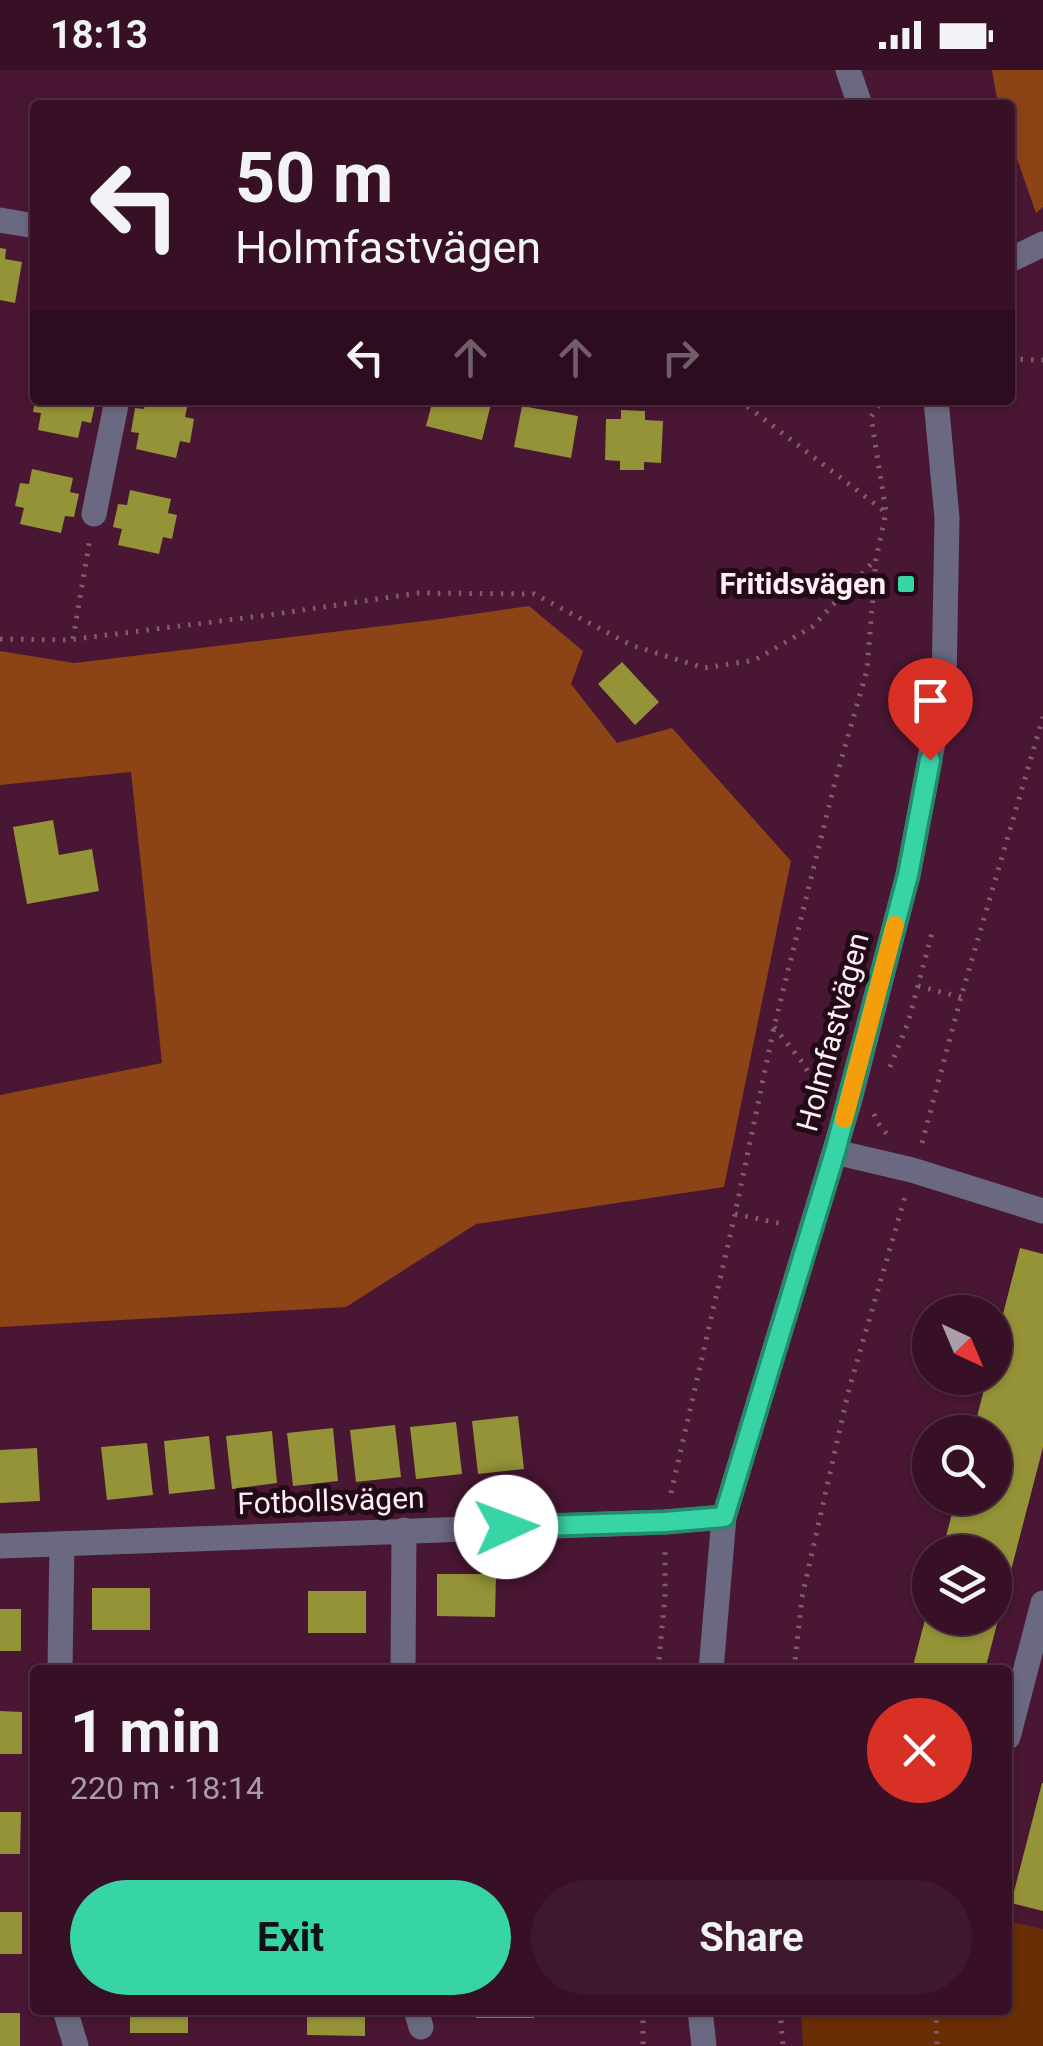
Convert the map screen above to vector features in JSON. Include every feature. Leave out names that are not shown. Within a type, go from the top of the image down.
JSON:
[{"type":"street","points":[[848,70],[858,100]]},
{"type":"street","points":[[0,220],[30,225]]},
{"type":"street","points":[[1015,258],[1043,244]]},
{"type":"street","points":[[94,514],[116,405]]},
{"type":"street","name":"Holmfastvägen","points":[[711,1665],[724,1517],[835,1152],[908,875],[944,684],[947,518],[936,405]]},
{"type":"street","points":[[835,1152],[912,1170],[1043,1211]]},
{"type":"street","name":"Fotbollsvägen","points":[[0,1546],[724,1517]]},
{"type":"street","points":[[403,1665],[404,1530]]},
{"type":"street","points":[[60,1665],[62,1544]]},
{"type":"street","points":[[1012,1722],[1043,1603]]},
{"type":"street","points":[[67,2015],[76,2046]]},
{"type":"street","points":[[701,2015],[704,2046]]},
{"type":"path","points":[[1015,360],[1043,360]]},
{"type":"path","points":[[746,405],[886,512]]},
{"type":"path","points":[[658,1665],[665,1597],[665,1522],[774,1026],[867,670],[876,559],[886,512],[872,417],[879,405]]},
{"type":"path","points":[[72,639],[94,514]]},
{"type":"path","points":[[0,639],[72,639],[418,592],[534,594],[631,645],[704,668],[755,660],[812,626],[876,559]]},
{"type":"path","points":[[886,1074],[908,1022],[932,934]]},
{"type":"path","points":[[918,986],[961,997]]},
{"type":"path","points":[[774,1026],[814,1083],[830,1097]]},
{"type":"path","points":[[872,1108],[877,1122],[892,1140]]},
{"type":"path","points":[[735,1214],[783,1224]]},
{"type":"path","points":[[643,2015],[643,2046]]},
{"type":"path","points":[[780,2015],[783,2046]]},
{"type":"path","points":[[936,2015],[937,2046]]},
{"type":"shaded area","points":[[992,70],[1043,70],[1043,207],[1036,213],[1015,153],[1015,100],[997,100]]},
{"type":"shaded area","points":[[529,606],[583,651],[571,684],[617,743],[672,728],[791,861],[724,1187],[476,1224],[346,1307],[0,1327],[0,1095],[162,1063],[131,772],[0,785],[0,651],[74,663]]},
{"type":"shaded area","points":[[1012,1922],[1043,1929],[1043,2046],[803,2046],[801,2015],[1012,2015]]},
{"type":"building","points":[[0,248],[6,249],[5,259],[22,262],[15,303],[0,300]]},
{"type":"building","points":[[34,405],[95,405],[91,423],[82,421],[78,438],[38,430],[41,413],[33,412]]},
{"type":"building","points":[[145,405],[188,405],[185,417],[194,419],[190,443],[180,441],[176,458],[136,449],[139,433],[131,432],[135,408],[144,409]]},
{"type":"building","points":[[432,405],[491,405],[482,440],[426,426]]},
{"type":"building","points":[[522,406],[578,416],[571,458],[514,447]]},
{"type":"building","points":[[621,410],[645,411],[645,420],[663,421],[661,463],[644,462],[644,470],[620,470],[620,461],[605,460],[606,419],[621,419]]},
{"type":"building","points":[[32,469],[73,478],[70,492],[79,494],[74,517],[65,516],[61,533],[20,524],[24,508],[15,506],[20,483],[29,484]]},
{"type":"building","points":[[130,490],[171,499],[168,513],[177,515],[172,539],[163,537],[159,554],[118,545],[122,529],[113,527],[118,504],[127,505]]},
{"type":"building","points":[[622,662],[659,702],[635,725],[598,684]]},
{"type":"building","points":[[53,820],[59,855],[92,849],[99,891],[27,904],[13,827]]},
{"type":"building","points":[[1020,1248],[1043,1254],[1043,1447],[1012,1566],[1012,1535],[946,1535],[952,1515],[1012,1515],[1012,1415],[977,1415],[983,1395],[1012,1395],[1012,1295],[1008,1295]]},
{"type":"building","points":[[518,1416],[524,1469],[478,1474],[472,1421]]},
{"type":"building","points":[[456,1422],[462,1474],[416,1479],[410,1427]]},
{"type":"building","points":[[395,1425],[401,1477],[356,1482],[350,1430]]},
{"type":"building","points":[[333,1428],[338,1481],[293,1486],[287,1433]]},
{"type":"building","points":[[272,1431],[277,1483],[232,1489],[226,1436]]},
{"type":"building","points":[[209,1436],[215,1489],[169,1494],[164,1441]]},
{"type":"building","points":[[147,1443],[153,1495],[107,1500],[101,1447]]},
{"type":"building","points":[[37,1448],[40,1501],[0,1503],[0,1450]]},
{"type":"building","points":[[437,1574],[496,1574],[495,1617],[437,1616]]},
{"type":"building","points":[[92,1588],[150,1588],[150,1630],[92,1630]]},
{"type":"building","points":[[308,1591],[366,1591],[366,1633],[308,1633]]},
{"type":"building","points":[[0,1609],[21,1609],[21,1651],[0,1651]]},
{"type":"building","points":[[921,1635],[994,1635],[986,1665],[913,1665]]},
{"type":"building","points":[[0,1711],[22,1712],[22,1754],[0,1754]]},
{"type":"building","points":[[1043,1783],[1043,1911],[1012,1903]]},
{"type":"building","points":[[0,1812],[21,1812],[20,1854],[0,1854]]},
{"type":"building","points":[[0,1912],[22,1912],[22,1954],[0,1954]]},
{"type":"building","points":[[0,2013],[20,2013],[20,2046],[0,2046]]},
{"type":"building","points":[[130,2015],[188,2015],[188,2033],[130,2033]]},
{"type":"building","points":[[307,2015],[365,2015],[365,2036],[307,2035]]},
{"type":"building","points":[[476,2015],[534,2015],[534,2018]]},
{"type":"slow traffic","points":[[844,1119],[895,925]]},
{"type":"place","name":"Fritidsvägen","points":[[906,584]]},
{"type":"route","points":[[506,1527],[724,1517],[835,1152],[908,875],[930,760]]}]
